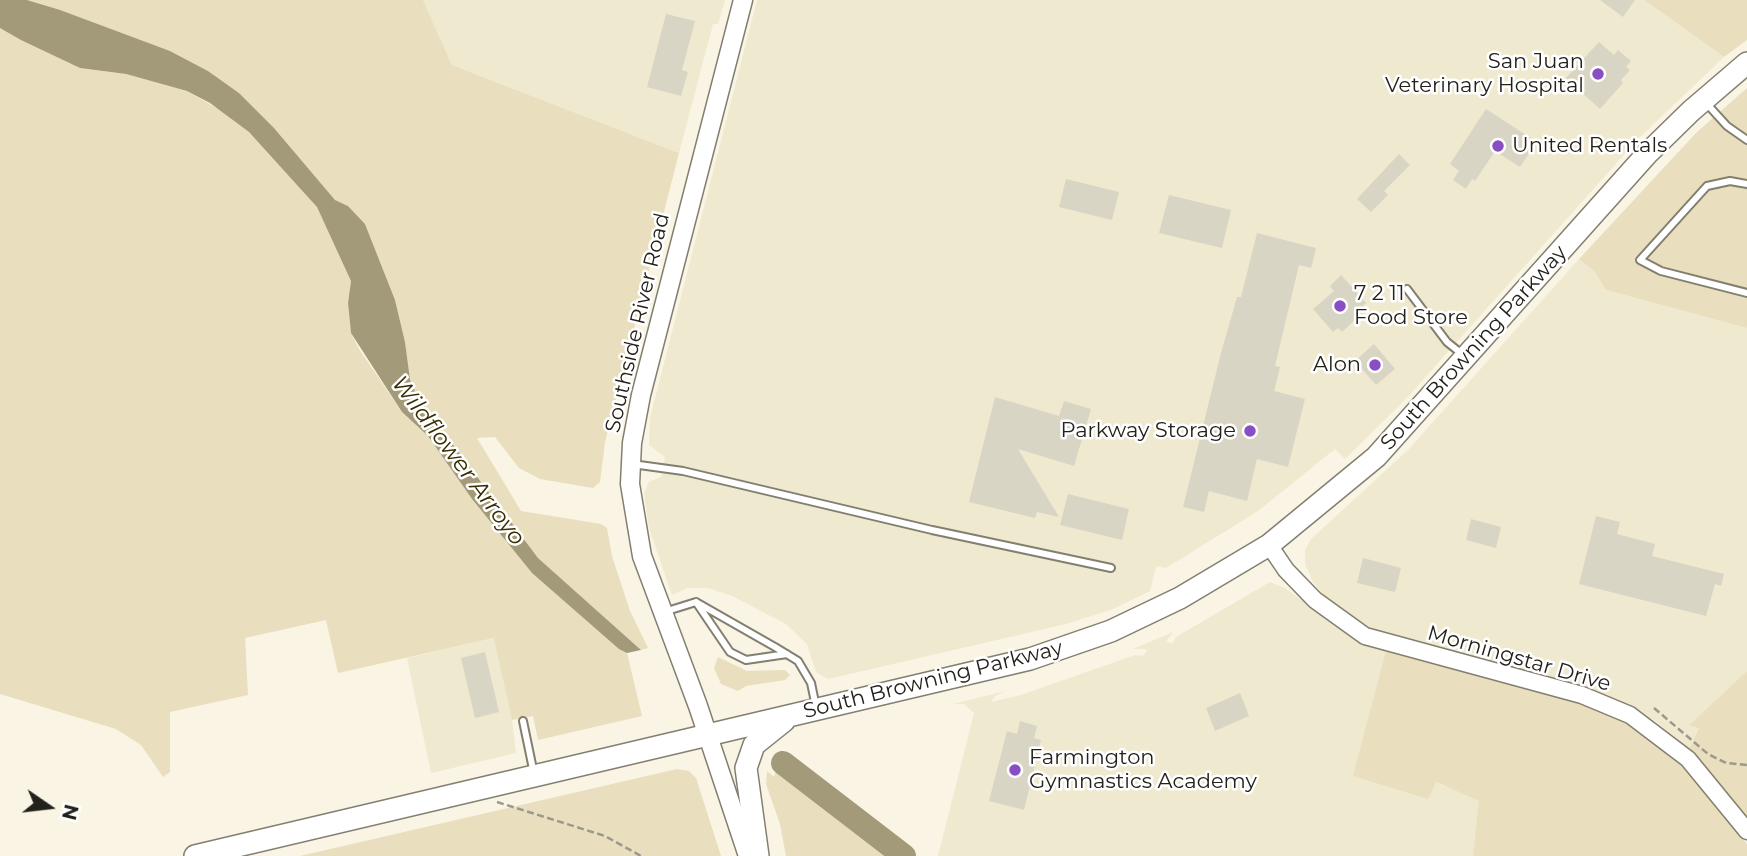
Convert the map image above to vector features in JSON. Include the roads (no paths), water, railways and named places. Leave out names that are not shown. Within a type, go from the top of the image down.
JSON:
[{"type":"highway","name":"South Browning Parkway","points":[[195,856],[1030,659],[1111,631],[1214,580],[1269,545],[1376,457],[1647,155],[1711,93],[1747,63]]},
{"type":"highway","points":[[758,856],[746,775],[748,759],[761,737],[806,713]]},
{"type":"main road","name":"Southside River Road","points":[[743,0],[651,350],[635,419],[630,464],[636,534],[748,856]]},
{"type":"street","name":"Morningstar Drive","points":[[1269,545],[1286,570],[1315,600],[1365,636],[1392,646],[1582,695],[1630,715],[1688,758],[1747,831]]},
{"type":"lane","points":[[1711,93],[1727,126],[1747,140]]},
{"type":"lane","points":[[1747,184],[1730,181],[1707,186],[1640,260],[1661,271],[1747,293]]},
{"type":"lane","points":[[1407,289],[1447,342],[1466,358]]},
{"type":"lane","points":[[630,464],[683,471],[932,530],[1111,568]]},
{"type":"lane","points":[[662,613],[696,602],[798,661],[811,683],[806,713]]},
{"type":"lane","points":[[696,602],[730,652],[746,660],[787,654]]},
{"type":"lane","points":[[523,721],[534,776]]},
{"type":"water","points":[[0,0],[27,0],[170,51],[208,71],[239,93],[274,128],[335,200],[348,206],[365,224],[395,300],[410,380],[418,398],[538,558],[641,650],[627,653],[619,649],[532,573],[472,499],[428,436],[402,412],[351,333],[348,303],[351,281],[317,207],[249,132],[210,103],[187,91],[126,74],[80,68],[21,40],[0,28]]},
{"type":"waterway","name":"Wildflower Arroyo","points":[[783,763],[904,856]]},
{"type":"place","name":"San Juan Veterinary Hospital","points":[[1598,74]]},
{"type":"place","name":"United Rentals","points":[[1498,146]]},
{"type":"place","name":"7 2 11 Food Store","points":[[1340,306]]},
{"type":"place","name":"Alon","points":[[1375,365]]},
{"type":"place","name":"Parkway Storage","points":[[1250,431]]},
{"type":"place","name":"Farmington Gymnastics Academy","points":[[1015,770]]}]
